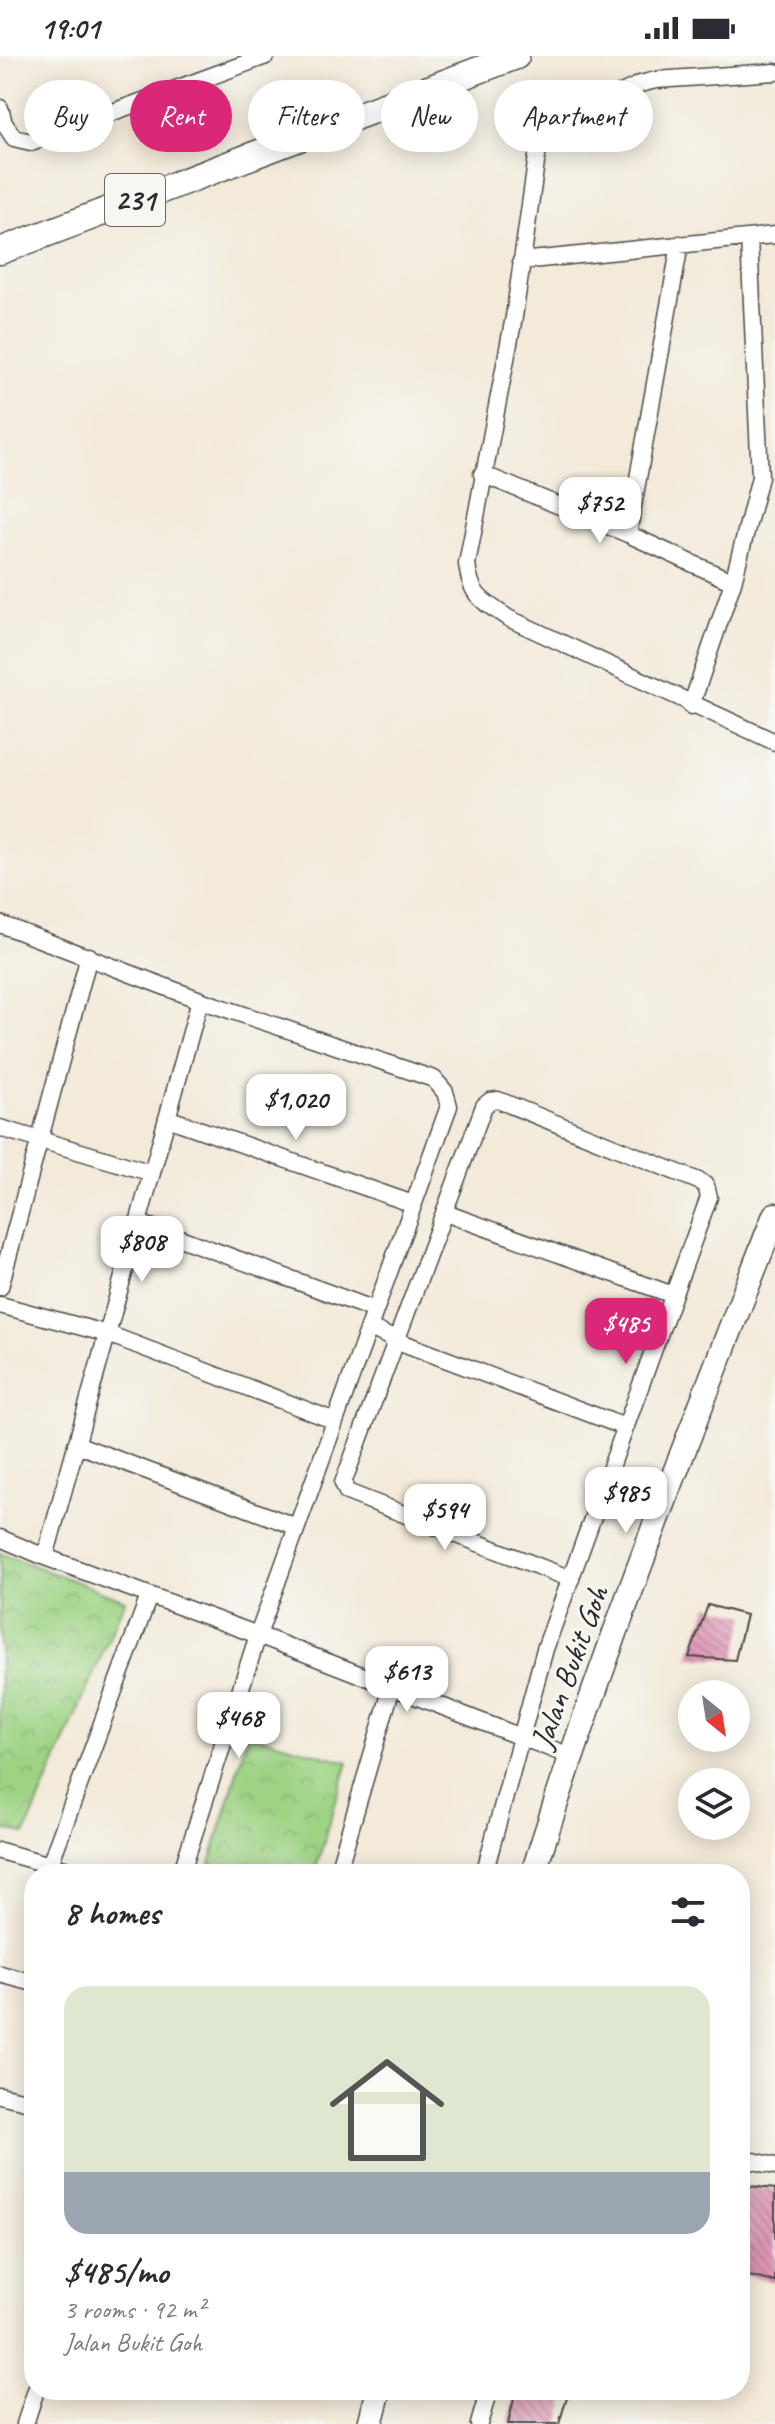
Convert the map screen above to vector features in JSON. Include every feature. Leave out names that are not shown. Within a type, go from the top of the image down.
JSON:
[{"type":"main road","name":"231","points":[[0,251],[516,56]]},
{"type":"main road","name":"Jalan Bukit Goh","points":[[536,1864],[570,1756],[672,1479],[775,1215]]},
{"type":"main road","points":[[370,2424],[376,2400]]},
{"type":"street","points":[[0,108],[4,123],[14,138],[31,142],[266,56]]},
{"type":"street","points":[[775,72],[648,82],[624,90],[552,127],[542,136],[514,317],[467,564],[469,585],[480,599],[508,618],[691,706],[775,742]]},
{"type":"street","points":[[521,261],[775,235]]},
{"type":"street","points":[[691,706],[733,582],[760,477],[749,238]]},
{"type":"street","points":[[628,534],[680,244]]},
{"type":"street","points":[[482,474],[628,534],[733,582]]},
{"type":"street","points":[[0,924],[200,1000],[434,1079],[445,1092],[449,1106],[258,1635],[184,1864]]},
{"type":"street","points":[[0,1287],[89,956]]},
{"type":"street","points":[[45,1557],[200,1000]]},
{"type":"street","points":[[487,1864],[545,1649],[571,1579],[709,1197],[706,1186],[498,1100],[484,1106],[343,1483],[347,1492],[571,1579]]},
{"type":"street","points":[[167,1118],[413,1204]]},
{"type":"street","points":[[0,1128],[152,1173]]},
{"type":"street","points":[[445,1213],[673,1295]]},
{"type":"street","points":[[139,1223],[375,1310]]},
{"type":"street","points":[[0,1305],[108,1334],[335,1421]]},
{"type":"street","points":[[369,1327],[395,1340],[625,1427]]},
{"type":"street","points":[[76,1444],[297,1527]]},
{"type":"street","points":[[0,1538],[570,1756]]},
{"type":"street","points":[[0,1851],[50,1864],[149,1596]]},
{"type":"street","points":[[340,1864],[392,1687]]},
{"type":"street","points":[[0,1974],[24,1980]]},
{"type":"street","points":[[0,2095],[24,2101]]},
{"type":"street","points":[[750,2160],[775,2166]]},
{"type":"street","points":[[25,2424],[33,2400]]},
{"type":"street","points":[[479,2424],[486,2400]]},
{"type":"green space","points":[[0,1553],[125,1600],[25,1834],[0,1829]]},
{"type":"green space","points":[[248,1734],[348,1762],[317,1864],[210,1864]]},
{"type":"building","points":[[708,1605],[746,1615],[735,1660],[689,1657]]},
{"type":"building","points":[[750,2186],[775,2189],[775,2282],[750,2276]]},
{"type":"building","points":[[514,2400],[566,2400],[559,2424],[508,2424]]}]
